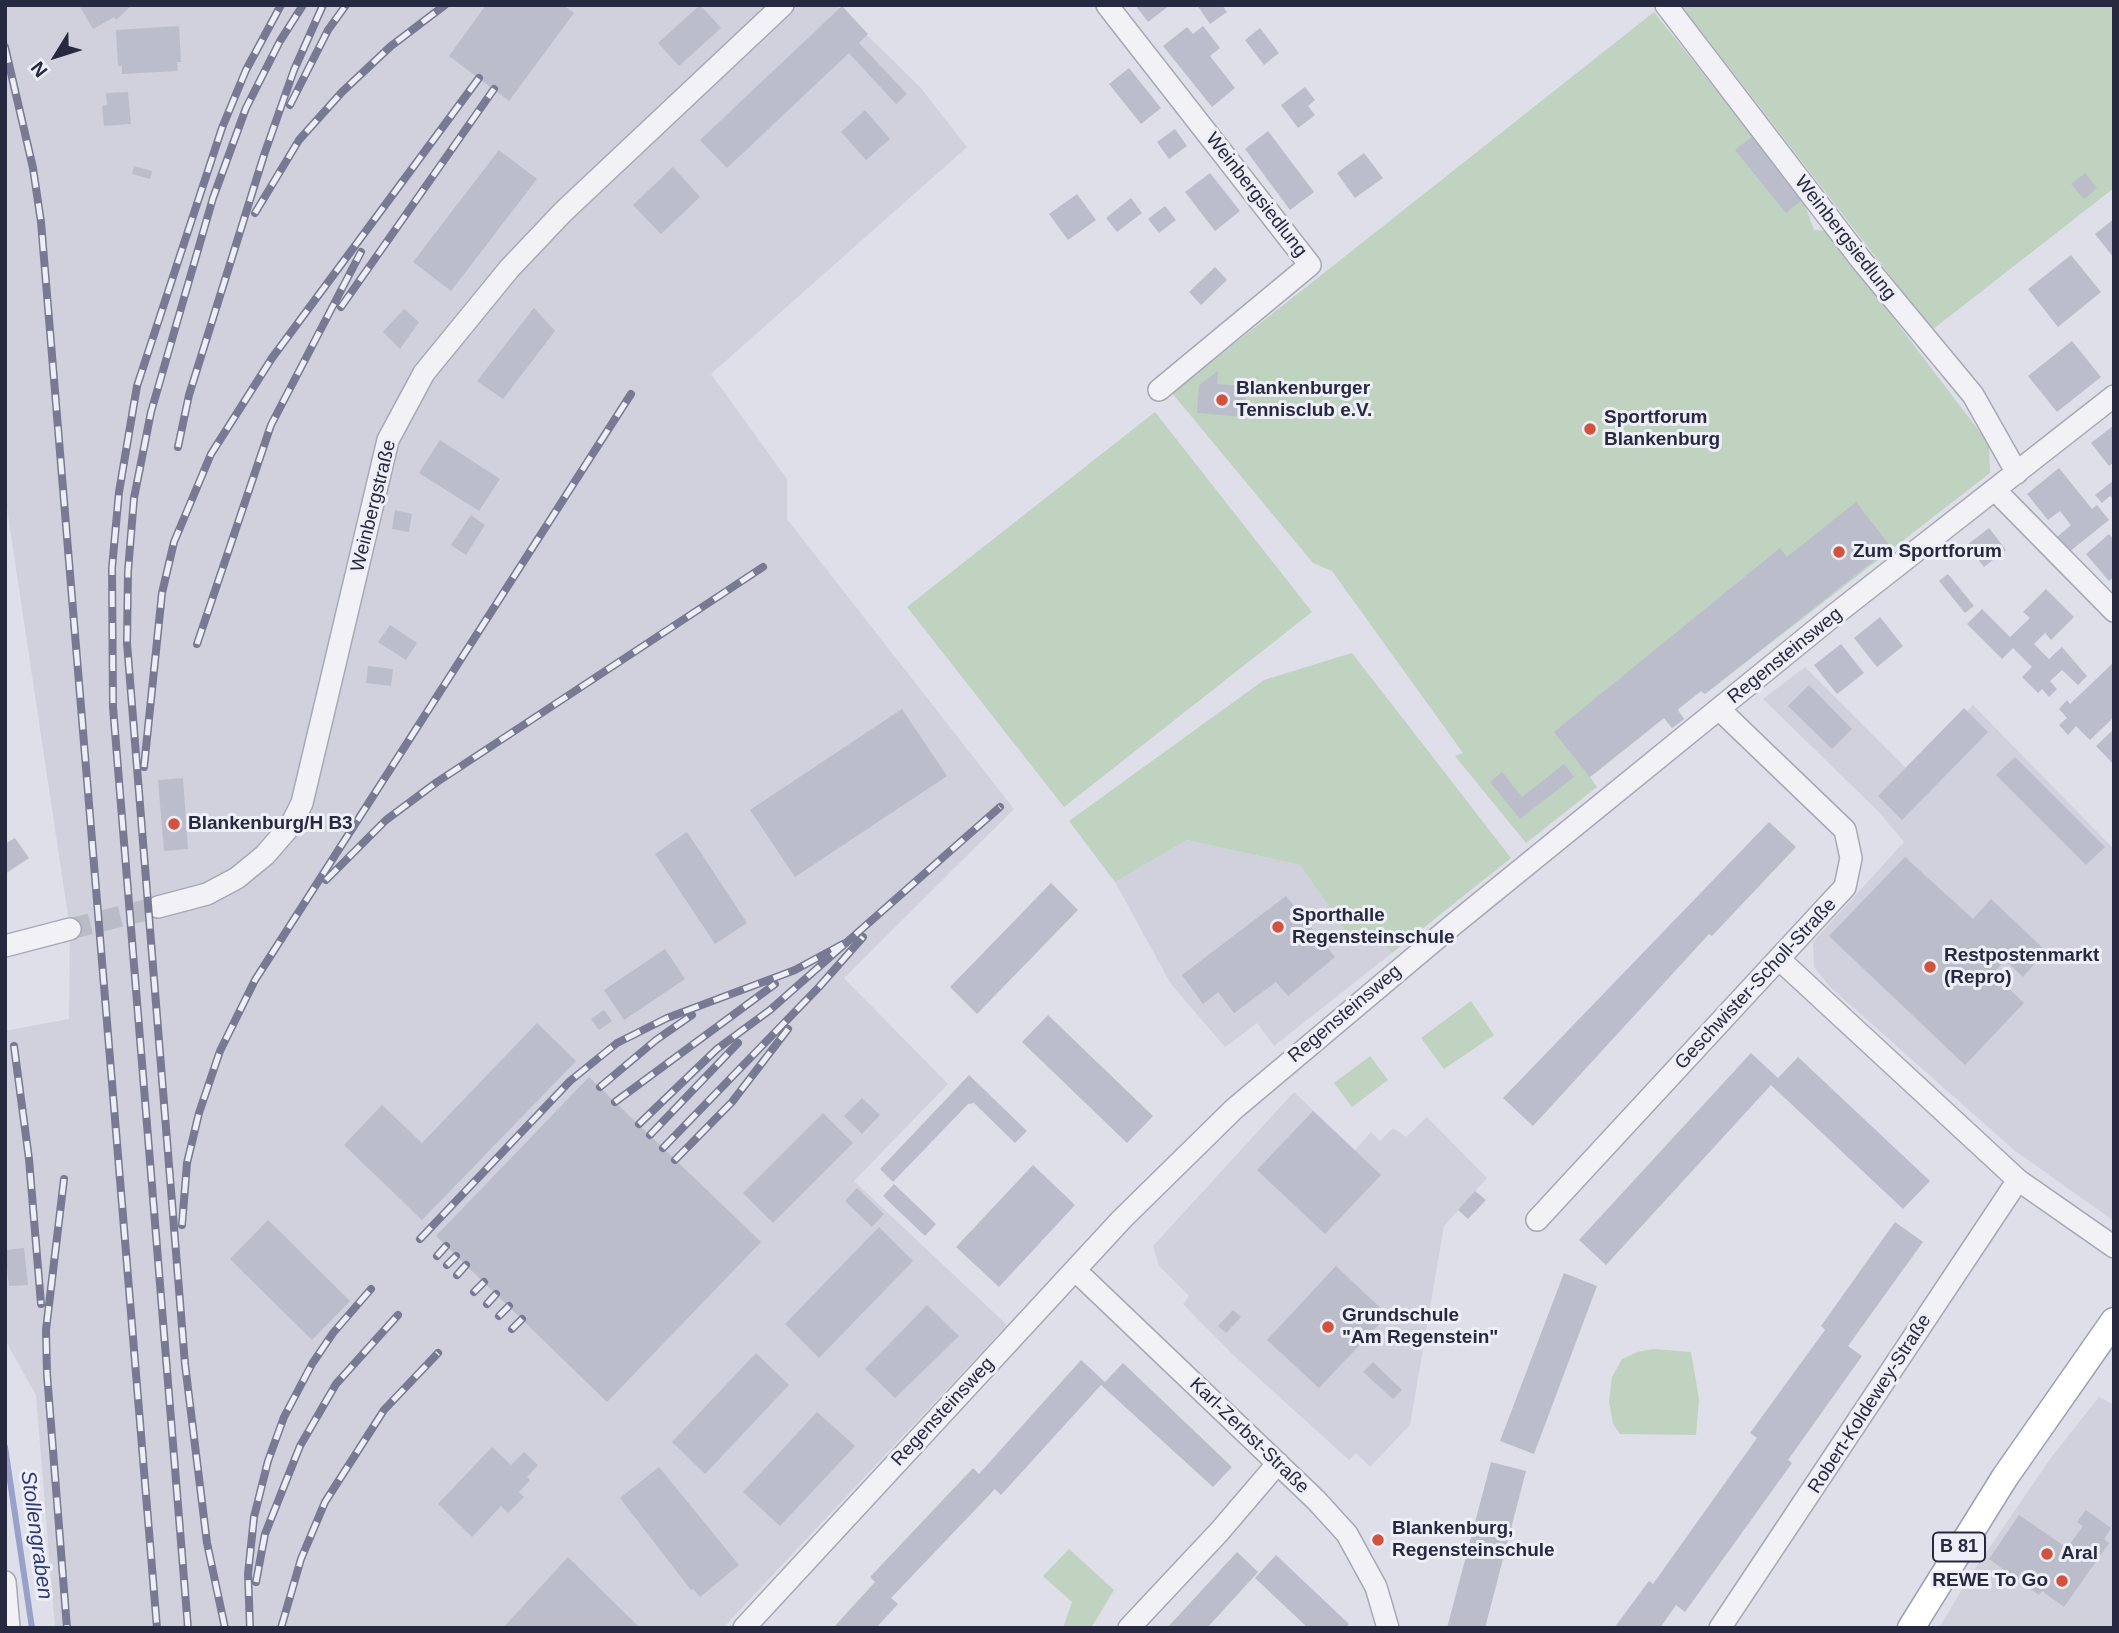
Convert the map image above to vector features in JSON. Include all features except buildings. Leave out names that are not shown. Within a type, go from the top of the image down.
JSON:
[{"type":"main road","name":"B 81","points":[[1911,1628],[1998,1487],[2114,1321]]},
{"type":"street","name":"Weinbergstraße","points":[[158,907],[206,894],[237,878],[265,855],[291,825],[302,803],[388,440],[424,373],[509,269],[563,212],[783,5]]},
{"type":"street","name":"Weinbergsiedlung","points":[[1107,5],[1310,265],[1159,390]]},
{"type":"street","name":"Weinbergsiedlung","points":[[1666,5],[1862,261],[1973,395],[2017,473]]},
{"type":"street","name":"Regensteinsweg","points":[[744,1628],[1161,1180],[1284,1064],[1833,616],[2114,396]]},
{"type":"street","points":[[1995,491],[2111,604]]},
{"type":"street","name":"Geschwister-Scholl-Straße","points":[[1537,1220],[1845,887],[1851,858],[1845,830],[1719,709]]},
{"type":"street","points":[[5,946],[70,929]]},
{"type":"street","points":[[1779,959],[2018,1180],[2114,1247]]},
{"type":"street","name":"Robert-Koldewey-Straße","points":[[1720,1628],[2018,1180]]},
{"type":"street","name":"Karl-Zerbst-Straße","points":[[1075,1270],[1316,1500],[1357,1549],[1376,1587],[1388,1628]]},
{"type":"street","points":[[1129,1628],[1219,1532],[1278,1463]]},
{"type":"street","points":[[5,1582],[9,1628]]},
{"type":"shaded area","points":[[5,5],[836,5],[920,87],[967,147],[711,374],[787,479],[787,519],[1014,809],[844,978],[948,1084],[854,1181],[1007,1325],[723,1628],[55,1628],[36,1395],[5,1340],[5,1031],[69,1019],[70,929],[5,495]]},
{"type":"shaded area","points":[[1805,667],[1908,770],[1973,705],[2114,849],[2114,1221],[2014,1150],[1830,987],[1814,967],[1813,942],[1904,842],[1880,813],[1763,699]]},
{"type":"shaded area","points":[[1187,840],[1300,865],[1351,939],[1374,934],[1392,953],[1274,1046],[1257,1023],[1225,1047],[1171,984],[1115,882]]},
{"type":"shaded area","points":[[1294,1092],[1355,1150],[1371,1132],[1380,1141],[1393,1128],[1406,1137],[1427,1117],[1487,1178],[1444,1226],[1410,1425],[1370,1467],[1356,1453],[1349,1460],[1232,1354],[1183,1304],[1189,1296],[1159,1266],[1153,1246]]},
{"type":"shaded area","points":[[2099,1397],[2114,1405],[2114,1628],[1939,1628],[1968,1579],[2050,1459]]},
{"type":"green space","points":[[1681,5],[2114,5],[2114,188],[1932,330]]},
{"type":"green space","name":"Sportforum Blankenburg","points":[[1654,12],[1803,199],[1814,230],[1827,231],[1989,444],[1990,473],[1705,694],[1701,691],[1678,709],[1684,719],[1672,728],[1664,718],[1590,777],[1597,787],[1526,843],[1455,756],[1463,753],[1332,571],[1313,563],[1172,393]]},
{"type":"green space","points":[[1155,412],[1312,612],[1064,807],[907,607]]},
{"type":"green space","points":[[1352,653],[1511,858],[1392,953],[1374,934],[1351,939],[1300,865],[1187,840],[1115,882],[1069,821],[1264,680]]},
{"type":"green space","points":[[1471,1001],[1494,1035],[1444,1069],[1421,1038]]},
{"type":"green space","points":[[1370,1056],[1388,1080],[1352,1107],[1334,1083]]},
{"type":"green space","points":[[1654,1349],[1691,1352],[1699,1399],[1696,1435],[1620,1434],[1613,1424],[1609,1402],[1612,1377],[1622,1359],[1637,1352]]},
{"type":"green space","points":[[1069,1549],[1114,1590],[1091,1628],[1063,1628],[1072,1602],[1043,1576]]},
{"type":"waterway","name":"Stollengraben","points":[[5,1447],[32,1628]]},
{"type":"tunnel","points":[[70,929],[158,907]]},
{"type":"railway","points":[[188,1628],[113,707],[112,568],[119,492],[137,386],[222,128],[246,70],[281,5]]},
{"type":"railway","points":[[225,1628],[207,1543],[185,1364],[127,643],[128,571],[134,498],[151,412],[213,198],[246,108],[280,41],[303,5]]},
{"type":"railway","points":[[178,447],[189,395],[264,155],[294,70],[323,5]]},
{"type":"railway","points":[[290,105],[328,30],[346,5]]},
{"type":"railway","points":[[255,213],[299,140],[342,92],[391,46],[445,5]]},
{"type":"railway","points":[[5,47],[33,168],[41,222],[157,1628]]},
{"type":"railway","points":[[144,767],[162,593],[174,542],[211,454],[272,358],[479,78]]},
{"type":"railway","points":[[341,307],[494,89]]},
{"type":"railway","points":[[197,644],[271,425],[361,252]]},
{"type":"railway","points":[[182,1225],[187,1163],[199,1113],[220,1051],[255,980],[631,394]]},
{"type":"railway","points":[[326,880],[386,820],[437,782],[763,567]]},
{"type":"railway","points":[[639,1124],[717,1049],[770,1010],[1000,807]]},
{"type":"railway","points":[[663,1148],[819,987],[863,937]]},
{"type":"railway","points":[[420,1239],[570,1081],[617,1043],[667,1018],[795,970],[843,944]]},
{"type":"railway","points":[[615,1102],[775,984]]},
{"type":"railway","points":[[600,1087],[656,1040],[692,1015]]},
{"type":"railway","points":[[675,1160],[732,1102],[788,1029]]},
{"type":"railway","points":[[650,1135],[738,1043]]},
{"type":"railway","points":[[14,1046],[29,1159],[41,1304]]},
{"type":"railway","points":[[64,1179],[46,1330],[67,1628]]},
{"type":"railway","points":[[437,1256],[446,1246]]},
{"type":"railway","points":[[447,1265],[456,1256]]},
{"type":"railway","points":[[457,1275],[466,1265]]},
{"type":"railway","points":[[474,1292],[484,1282]]},
{"type":"railway","points":[[250,1628],[248,1574],[254,1517],[268,1461],[284,1417],[312,1364],[333,1333],[371,1289]]},
{"type":"railway","points":[[487,1304],[496,1294]]},
{"type":"railway","points":[[499,1316],[509,1306]]},
{"type":"railway","points":[[256,1582],[265,1534],[300,1446],[336,1384],[398,1315]]},
{"type":"railway","points":[[512,1329],[522,1319]]},
{"type":"railway","points":[[281,1628],[301,1559],[325,1502],[384,1410],[438,1353]]},
{"type":"place","name":"Blankenburger Tennisclub e.V.","points":[[1222,400]]},
{"type":"place","name":"Sportforum Blankenburg","points":[[1590,429]]},
{"type":"place","name":"Zum Sportforum","points":[[1839,552]]},
{"type":"place","name":"Blankenburg/H B3","points":[[174,824]]},
{"type":"place","name":"Sporthalle Regensteinschule","points":[[1278,927]]},
{"type":"place","name":"Restpostenmarkt (Repro)","points":[[1930,967]]},
{"type":"place","name":"Grundschule \"Am Regenstein\"","points":[[1328,1327]]},
{"type":"place","name":"Blankenburg, Regensteinschule","points":[[1378,1540]]},
{"type":"place","name":"Aral","points":[[2047,1554]]},
{"type":"place","name":"REWE To Go","points":[[2062,1581]]}]
